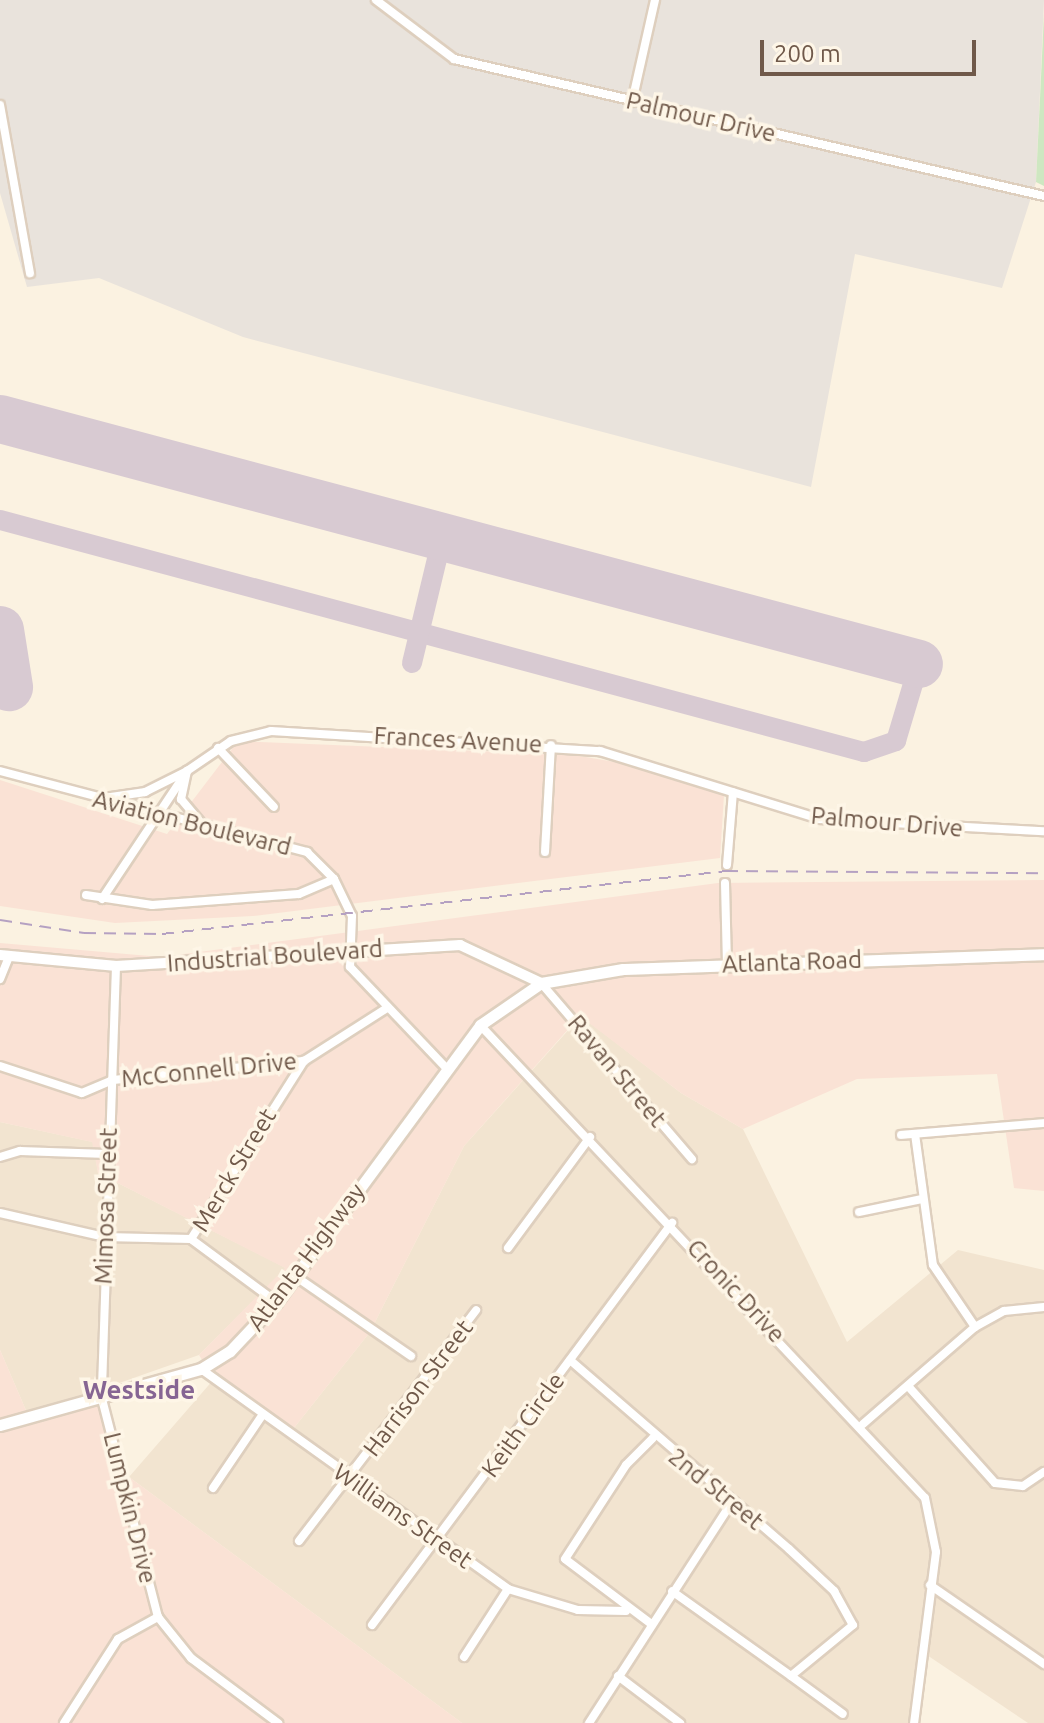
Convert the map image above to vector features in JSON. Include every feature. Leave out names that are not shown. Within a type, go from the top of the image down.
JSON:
[{"type":"main road","name":"Atlanta Road","points":[[541,983],[610,970],[1044,954]]},
{"type":"main road","name":"Atlanta Highway","points":[[0,1425],[201,1369],[241,1341],[276,1302],[480,1025],[541,983]]},
{"type":"street","name":"Palmour Drive","points":[[376,0],[454,59],[1044,196]]},
{"type":"street","points":[[632,102],[655,0]]},
{"type":"street","points":[[0,105],[30,273]]},
{"type":"street","name":"Frances Avenue","points":[[96,800],[145,792],[187,771],[218,748],[280,731],[551,745],[640,758],[733,792]]},
{"type":"street","points":[[545,852],[551,745]]},
{"type":"street","points":[[218,748],[274,807]]},
{"type":"street","name":"Aviation Boulevard","points":[[0,771],[96,800],[307,852],[334,879],[352,916],[355,951]]},
{"type":"street","points":[[187,771],[181,799],[205,826]]},
{"type":"street","name":"Frances Avenue","points":[[102,899],[187,771]]},
{"type":"street","name":"Palmour Drive","points":[[733,792],[854,824],[1044,831]]},
{"type":"street","points":[[727,865],[733,792]]},
{"type":"street","points":[[86,895],[152,905],[299,894],[334,879]]},
{"type":"street","points":[[725,883],[727,965]]},
{"type":"street","name":"Industrial Boulevard","points":[[5,956],[116,966],[460,945],[541,983]]},
{"type":"street","points":[[355,951],[350,967],[447,1069]]},
{"type":"street","points":[[0,979],[5,956]]},
{"type":"street","name":"Mimosa Street","points":[[102,1399],[107,1154],[116,966]]},
{"type":"street","name":"Ravan Street","points":[[541,983],[692,1159]]},
{"type":"street","name":"McConnell Drive","points":[[0,1066],[82,1093],[112,1080],[304,1061],[387,1008]]},
{"type":"street","name":"Cronic Drive","points":[[480,1025],[863,1424],[925,1498],[934,1521],[914,1723]]},
{"type":"street","name":"Merck Street","points":[[191,1239],[304,1061]]},
{"type":"street","points":[[901,1135],[1044,1123]]},
{"type":"street","points":[[915,1134],[933,1265],[975,1327]]},
{"type":"street","points":[[508,1248],[590,1137]]},
{"type":"street","points":[[0,1157],[20,1151],[107,1154]]},
{"type":"street","points":[[859,1212],[922,1199]]},
{"type":"street","points":[[2,1217],[105,1237],[191,1239],[276,1302]]},
{"type":"street","name":"Keith Circle","points":[[372,1625],[672,1223]]},
{"type":"street","points":[[295,1276],[411,1356]]},
{"type":"street","points":[[863,1424],[975,1327],[1004,1311],[1044,1307]]},
{"type":"street","name":"Harrison Street","points":[[299,1541],[476,1310]]},
{"type":"street","name":"2nd Street","points":[[570,1360],[653,1438],[834,1591],[853,1625],[791,1676]]},
{"type":"street","name":"Williams Street","points":[[201,1369],[261,1417],[436,1542],[508,1589],[578,1610],[626,1611]]},
{"type":"street","points":[[908,1386],[995,1483],[1023,1486],[1044,1472]]},
{"type":"street","name":"Lumpkin Drive","points":[[102,1399],[158,1617]]},
{"type":"street","points":[[213,1488],[261,1417]]},
{"type":"street","points":[[650,1623],[626,1611],[565,1559],[626,1465],[653,1438]]},
{"type":"street","points":[[589,1723],[650,1623],[732,1502]]},
{"type":"street","points":[[930,1585],[1044,1664]]},
{"type":"street","points":[[464,1657],[508,1589]]},
{"type":"street","points":[[672,1591],[843,1714]]},
{"type":"street","points":[[64,1723],[118,1639],[158,1617],[191,1658],[278,1723]]},
{"type":"street","points":[[618,1676],[680,1723]]},
{"type":"shaded area","points":[[0,0],[1044,0],[1036,182],[1002,288],[855,254],[811,487],[243,337],[99,278],[27,287],[0,193]]},
{"type":"shaded area","points":[[238,741],[574,755],[650,768],[724,795],[720,858],[253,916],[115,923],[0,906],[0,780],[167,834]]},
{"type":"shaded area","points":[[1044,880],[1044,1191],[1014,1188],[997,1074],[857,1079],[743,1129],[681,1093],[580,1016],[464,1146],[370,1332],[286,1438],[214,1379],[199,1355],[285,1268],[98,1173],[92,1142],[0,1122],[0,943],[161,957],[718,883]]},
{"type":"shaded area","points":[[581,1016],[681,1093],[743,1129],[847,1342],[958,1250],[1044,1270],[1044,1723],[1028,1723],[918,1649],[910,1723],[462,1723],[129,1477],[214,1379],[286,1438],[370,1332],[464,1146]]},
{"type":"shaded area","points":[[0,1122],[93,1142],[98,1173],[286,1268],[199,1355],[28,1415],[0,1350]]},
{"type":"shaded area","points":[[0,1350],[28,1415],[96,1391],[129,1477],[462,1723],[0,1723]]},
{"type":"green space","points":[[1044,14],[1044,186],[1036,182]]},
{"type":"taxiway","points":[[0,520],[864,752],[896,741],[919,664]]},
{"type":"taxiway","points":[[412,663],[442,538]]},
{"type":"taxiway","points":[[0,689],[9,687]]},
{"type":"runway","points":[[0,419],[919,664]]},
{"type":"runway","points":[[0,630],[9,687]]},
{"type":"railway","points":[[0,920],[84,933],[162,934],[726,871],[1044,873]]},
{"type":"district","name":"Westside","points":[[139,1390]]}]
